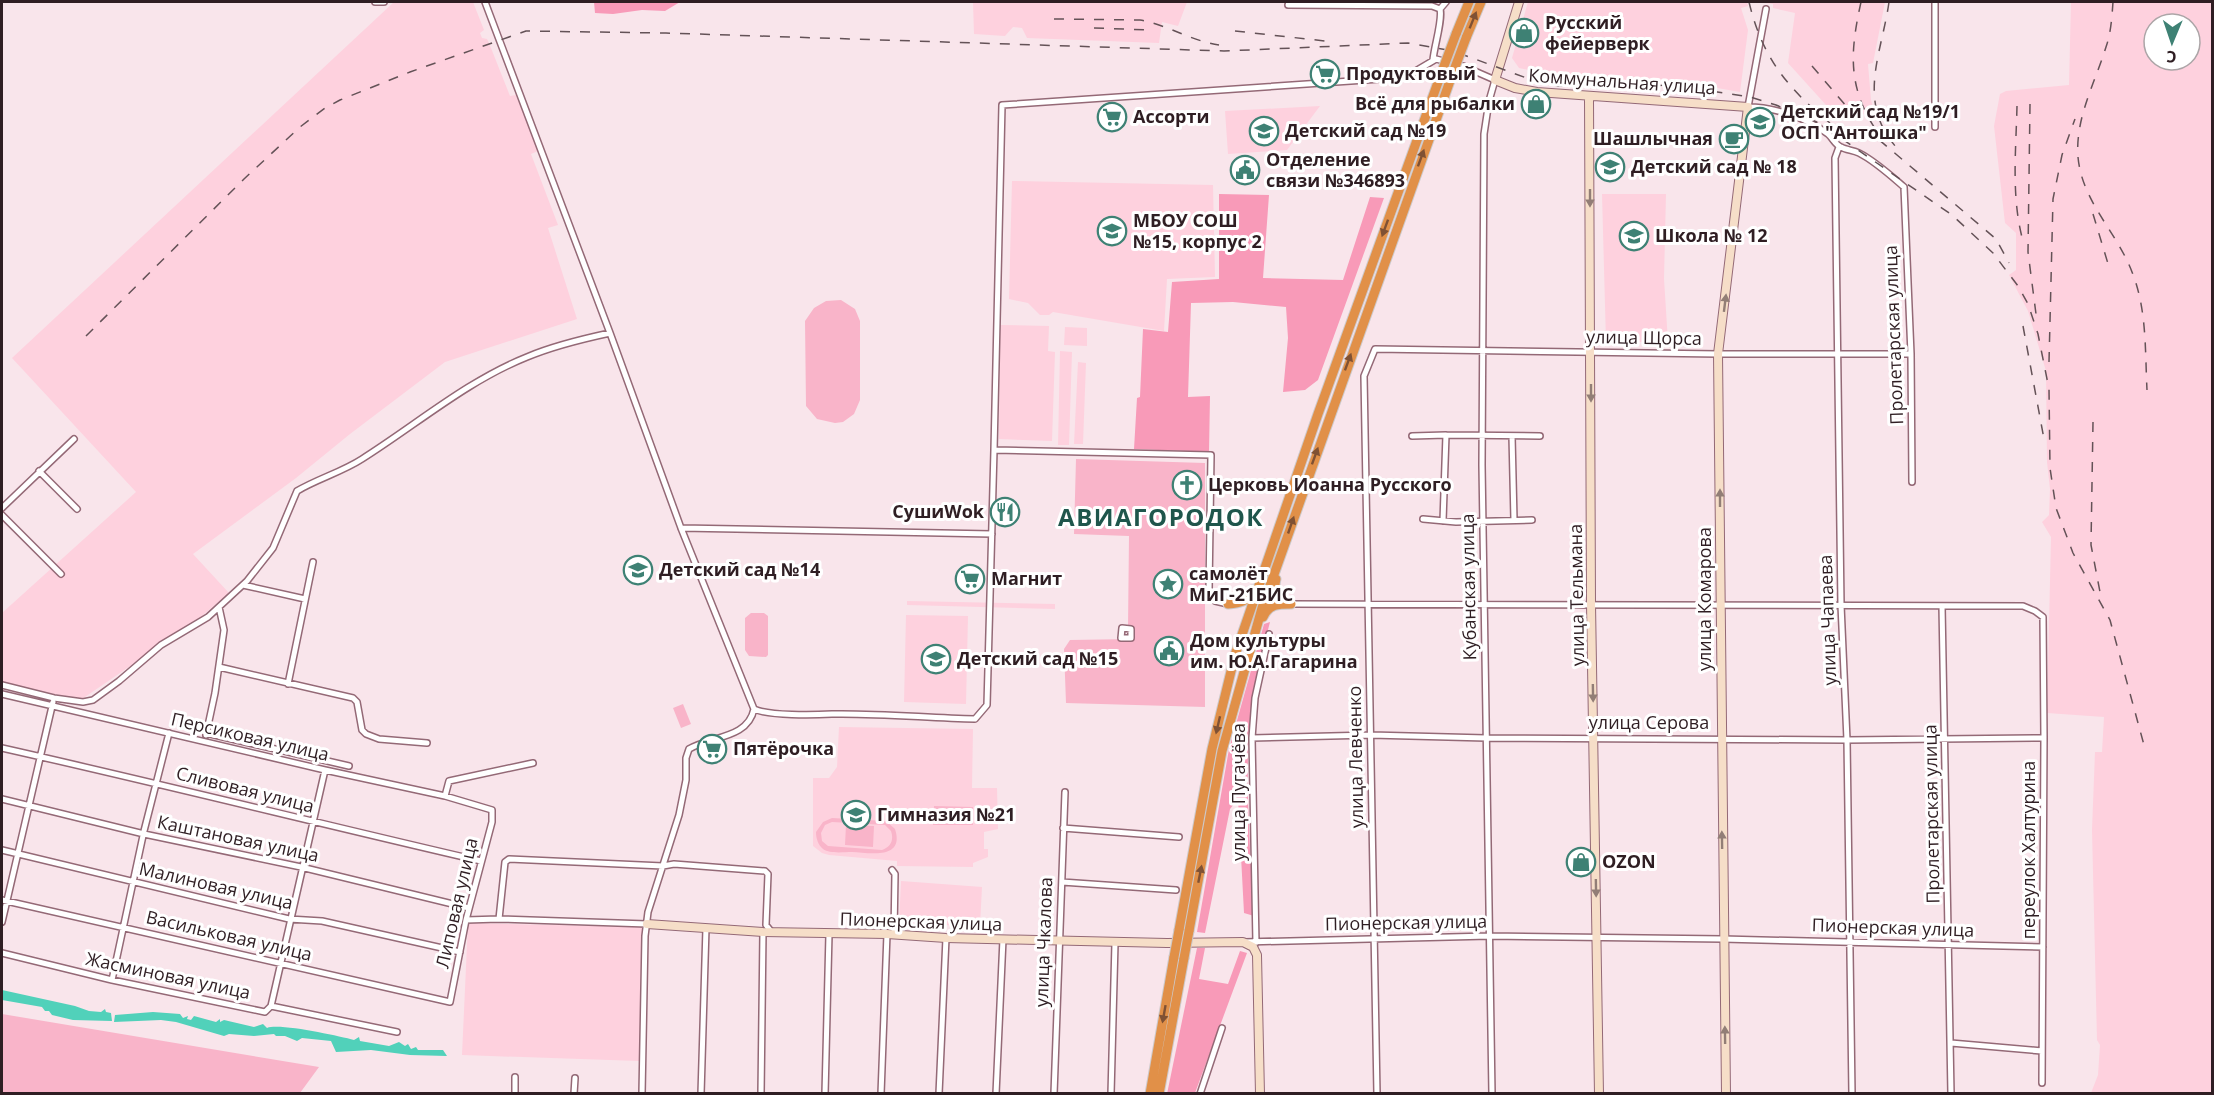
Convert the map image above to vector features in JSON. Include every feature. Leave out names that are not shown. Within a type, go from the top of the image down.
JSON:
[{"type":"highway","points":[[1159,1094],[1179,957],[1179,930],[1212,749],[1236,655],[1291,491],[1469,2]]},
{"type":"highway","points":[[1212,749],[1213,760],[1219,760],[1251,647],[1301,496],[1451,78],[1481,2]]},
{"type":"highway","points":[[1291,491],[1295,489],[1300,491],[1301,496]]},
{"type":"highway","points":[[1281,555],[1275,592],[1291,604]]},
{"type":"highway","points":[[1228,604],[1239,603],[1248,598],[1262,566],[1267,561]]},
{"type":"highway","points":[[1228,604],[1239,608],[1243,614],[1236,639],[1236,655]]},
{"type":"highway","points":[[1251,647],[1266,610],[1272,605],[1291,604]]},
{"type":"highway","points":[[1150,1094],[1179,957],[1189,932],[1222,751]]},
{"type":"street","points":[[375,2],[384,2]]},
{"type":"street","points":[[485,2],[681,528],[754,709],[752,719],[745,727],[689,749],[679,815],[648,912],[642,1094]]},
{"type":"street","points":[[1440,9],[1446,2]]},
{"type":"street","points":[[754,709],[763,713],[818,716],[975,719],[987,705],[1002,105],[1395,78],[1414,72],[1433,60],[1443,59],[1495,81],[1519,2]]},
{"type":"street","points":[[1935,2],[1935,127]]},
{"type":"street","points":[[1288,4],[1432,6],[1440,9]]},
{"type":"street","points":[[1433,60],[1442,16],[1440,9]]},
{"type":"street","points":[[1766,9],[1749,107],[1787,114],[1806,122],[1829,135],[1839,147]]},
{"type":"street","name":"Коммунальная улица","points":[[1495,81],[1524,90],[1589,97],[1749,107]]},
{"type":"street","name":"Кубанская улица","points":[[1492,1094],[1482,436],[1484,134],[1489,101],[1495,81]]},
{"type":"street","name":"улица Тельмана","points":[[1589,97],[1591,604],[1599,1094]]},
{"type":"street","name":"улица Комарова","points":[[1726,1094],[1718,354],[1749,107]]},
{"type":"street","name":"Пролетарская улица","points":[[1839,147],[1858,152],[1904,187],[1911,354],[1912,482]]},
{"type":"street","name":"улица Чапаева","points":[[1839,147],[1835,158],[1841,605],[1847,740],[1852,1094]]},
{"type":"street","points":[[2,685],[54,698],[83,702],[93,700],[161,645],[208,617],[243,585],[273,548],[297,491],[360,460],[468,388],[518,361],[574,341],[610,333]]},
{"type":"street","name":"улица Щорса","points":[[1375,349],[1718,354],[1911,354]]},
{"type":"street","name":"улица Левченко","points":[[1375,349],[1364,376],[1377,1094]]},
{"type":"street","points":[[1443,521],[1446,435]]},
{"type":"street","points":[[1412,436],[1540,436]]},
{"type":"street","points":[[1512,436],[1514,520]]},
{"type":"street","points":[[2,508],[74,439]]},
{"type":"street","points":[[994,450],[1211,455],[1209,591],[1215,601],[1228,604]]},
{"type":"street","points":[[39,471],[77,509]]},
{"type":"street","points":[[2,515],[61,574]]},
{"type":"street","points":[[1423,519],[1443,521],[1532,520]]},
{"type":"street","points":[[681,528],[992,534]]},
{"type":"street","points":[[288,684],[313,562]]},
{"type":"street","points":[[243,585],[305,599]]},
{"type":"street","points":[[1291,604],[1942,606]]},
{"type":"street","name":"Пролетарская улица","points":[[1942,606],[1951,1094]]},
{"type":"street","name":"переулок Халтурина","points":[[1942,606],[2023,606],[2043,617],[2042,1083]]},
{"type":"street","points":[[204,742],[224,630],[219,607]]},
{"type":"street","name":"улица Пугачёва","points":[[1260,1094],[1252,738],[1255,698],[1269,634]]},
{"type":"street","points":[[219,668],[353,698],[357,702],[362,730],[366,734],[387,740],[427,743]]},
{"type":"street","name":"Персиковая улица","points":[[2,694],[445,796],[492,810]]},
{"type":"street","points":[[2,922],[4,900],[54,698]]},
{"type":"street","points":[[112,980],[169,733]]},
{"type":"street","points":[[206,733],[349,766]]},
{"type":"street","name":"улица Серова","points":[[1252,738],[1371,735],[1847,740],[2044,738]]},
{"type":"street","name":"Сливовая улица","points":[[2,748],[482,861]]},
{"type":"street","points":[[445,796],[449,780],[533,764]]},
{"type":"street","points":[[271,1006],[289,919],[325,770]]},
{"type":"street","name":"улица Чкалова","points":[[1054,1094],[1065,792]]},
{"type":"street","name":"Каштановая улица","points":[[2,799],[144,834],[301,867],[469,908]]},
{"type":"street","name":"Липовая улица","points":[[450,1002],[466,920],[492,822],[492,810]]},
{"type":"street","points":[[1063,828],[1179,837]]},
{"type":"street","name":"Малиновая улица","points":[[2,849],[289,919],[322,921],[460,952]]},
{"type":"street","points":[[499,919],[505,862],[509,859],[663,866],[674,864],[765,871],[768,874],[761,1094]]},
{"type":"street","points":[[881,1094],[895,874],[892,870]]},
{"type":"street","points":[[1062,882],[1176,890]]},
{"type":"street","name":"Васильковая улица","points":[[4,900],[450,1002]]},
{"type":"street","name":"Пионерская улица","points":[[466,920],[647,924],[829,934],[890,934],[1115,943],[1489,936],[2043,947]]},
{"type":"street","points":[[701,1094],[706,928]]},
{"type":"street","points":[[825,1094],[829,934]]},
{"type":"street","points":[[939,1094],[945,938]]},
{"type":"street","points":[[996,1094],[1003,939]]},
{"type":"street","points":[[1243,942],[1253,947],[1256,952]]},
{"type":"street","points":[[1111,1094],[1115,943]]},
{"type":"street","name":"Жасминовая улица","points":[[2,953],[112,980],[265,1012],[271,1006],[397,1032]]},
{"type":"street","points":[[1200,1094],[1222,1028]]},
{"type":"street","points":[[1951,1043],[2042,1051]]},
{"type":"street","points":[[515,1077],[515,1094]]},
{"type":"street","points":[[574,1094],[575,1078]]},
{"type":"shaded area","points":[[394,2],[473,2],[484,30],[480,33],[482,38],[487,39],[489,43],[510,96],[516,95],[538,151],[531,154],[558,225],[548,228],[577,319],[445,362],[296,478],[193,554],[229,593],[196,621],[82,699],[26,689],[2,682],[2,613],[136,492],[12,358]]},
{"type":"shaded area","points":[[594,2],[680,2],[665,11],[642,10],[613,14],[595,13]]},
{"type":"shaded area","points":[[973,2],[1187,2],[1178,26],[1162,22],[1159,43],[1027,38],[1022,28],[1013,27],[1005,36],[974,34]]},
{"type":"shaded area","points":[[1528,2],[1747,2],[1748,6],[1741,8],[1748,30],[1740,92],[1677,81],[1582,81],[1519,68],[1512,58]]},
{"type":"shaded area","points":[[1755,2],[1885,2],[1873,63],[1868,64],[1871,100],[1875,115],[1839,112],[1826,105],[1788,63],[1795,13],[1773,8],[1773,4]]},
{"type":"shaded area","points":[[2071,2],[2212,2],[2212,1093],[2091,1093],[2098,1075],[2100,1045],[2097,1040],[2092,830],[2095,752],[2102,752],[2104,717],[2047,713],[2051,537],[2042,522],[2049,515],[2050,489],[2047,462],[2046,371],[2028,311],[2009,275],[2016,270],[2016,233],[2005,223],[1994,126],[2000,94],[2006,91],[2069,85]]},
{"type":"shaded area","name":"Детский сад №19","points":[[1320,106],[1287,150],[1228,154],[1225,111]]},
{"type":"shaded area","name":"МБОУ СОШ №15, корпус 2","points":[[1012,181],[1213,185],[1215,277],[1167,279],[1164,331],[1053,312],[1049,315],[1040,315],[1028,303],[1009,299]]},
{"type":"shaded area","points":[[1219,194],[1269,195],[1263,278],[1343,280],[1370,197],[1384,198],[1318,380],[1305,390],[1283,392],[1288,338],[1286,307],[1233,302],[1191,303],[1188,397],[1210,396],[1209,452],[1134,449],[1137,398],[1140,397],[1143,329],[1168,332],[1172,282],[1219,279]]},
{"type":"shaded area","name":"Школа № 12","points":[[1602,194],[1666,194],[1664,279],[1668,342],[1606,342]]},
{"type":"shaded area","points":[[841,300],[855,309],[860,321],[860,400],[854,414],[843,422],[835,423],[817,419],[806,406],[805,321],[814,308],[826,301]]},
{"type":"shaded area","points":[[1000,325],[1049,326],[1048,351],[1055,352],[1052,441],[999,439]]},
{"type":"shaded area","points":[[1065,327],[1087,328],[1087,346],[1064,345]]},
{"type":"shaded area","points":[[1060,351],[1072,352],[1069,445],[1058,445]]},
{"type":"shaded area","points":[[1078,362],[1086,363],[1083,444],[1074,444]]},
{"type":"shaded area","points":[[1076,459],[1205,463],[1205,707],[1066,703],[1064,649],[1070,640],[1133,639],[1128,628],[1129,536],[1074,534]]},
{"type":"shaded area","points":[[907,601],[1055,604],[1055,609],[907,605]]},
{"type":"shaded area","points":[[751,613],[764,613],[768,616],[768,655],[766,657],[749,656],[745,650],[745,618]]},
{"type":"shaded area","name":"Детский сад №15","points":[[906,615],[968,616],[966,704],[904,702]]},
{"type":"shaded area","points":[[1270,622],[1254,686],[1249,734],[1248,812],[1254,916],[1244,913],[1238,799],[1230,809],[1205,933],[1197,932],[1229,749],[1264,624]]},
{"type":"shaded area","points":[[683,704],[691,724],[681,728],[673,708]]},
{"type":"shaded area","points":[[839,727],[973,729],[972,788],[997,788],[998,829],[984,832],[984,849],[988,849],[988,857],[973,863],[973,867],[897,866],[897,861],[829,855],[813,846],[813,778],[829,778],[837,767]]},
{"type":"shaded area","points":[[934,806],[973,807],[973,825],[933,825]]},
{"type":"shaded area","points":[[832,818],[886,821],[895,829],[897,839],[895,846],[884,852],[829,852],[820,846],[816,834],[823,822]],"holes":[[[832,822],[885,825],[891,831],[892,840],[890,845],[882,850],[828,846],[822,841],[821,833],[825,825]]]},
{"type":"shaded area","points":[[846,825],[874,826],[873,847],[845,845]]},
{"type":"shaded area","points":[[901,881],[982,887],[980,926],[899,924]]},
{"type":"shaded area","points":[[468,923],[644,927],[639,1061],[462,1055]]},
{"type":"shaded area","points":[[1197,948],[1205,948],[1199,979],[1228,984],[1240,951],[1247,953],[1195,1093],[1167,1094]]},
{"type":"shaded area","points":[[2,990],[89,1011],[101,1012],[105,1009],[106,1012],[111,1013],[112,1021],[73,1020],[52,1015],[42,1007],[2,1000]]},
{"type":"shaded area","points":[[153,1012],[180,1014],[183,1018],[188,1016],[187,1019],[191,1020],[194,1016],[216,1022],[220,1019],[220,1022],[224,1020],[254,1027],[263,1024],[267,1028],[296,1029],[354,1040],[359,1037],[360,1041],[389,1046],[399,1042],[405,1046],[408,1044],[411,1049],[416,1047],[418,1050],[443,1050],[447,1056],[410,1055],[371,1050],[336,1052],[331,1041],[302,1038],[297,1041],[274,1034],[224,1036],[161,1020],[114,1022],[115,1015]]},
{"type":"shaded area","points":[[2,1014],[319,1067],[300,1093],[2,1093]]},
{"type":"railway","points":[[1749,2],[1761,39],[1778,70],[1801,97],[1830,123]]},
{"type":"railway","points":[[1861,2],[1853,54],[1856,85],[1868,117],[1878,133]]},
{"type":"railway","points":[[1889,2],[1875,76],[1874,94],[1877,112],[1884,130],[1896,147]]},
{"type":"railway","points":[[2113,2],[2108,42],[2080,128],[2078,157],[2086,188],[2126,257],[2137,286],[2144,330],[2147,390]]},
{"type":"railway","points":[[1054,19],[1140,20],[1219,45]]},
{"type":"railway","points":[[1094,28],[1151,30]]},
{"type":"railway","points":[[86,336],[244,179],[300,127],[325,108],[410,72],[526,31],[666,33],[1224,51],[1408,43],[1453,51],[1532,80],[1558,86],[1590,88],[1673,85],[1750,97],[1819,123],[1952,215],[1993,253],[2018,286],[2028,304],[2038,334],[2049,389],[2050,468],[2056,508],[2073,553],[2110,620],[2144,745]]},
{"type":"railway","points":[[1235,31],[1325,41]]},
{"type":"railway","points":[[1812,66],[1864,127],[1996,239],[2009,263]]},
{"type":"railway","points":[[2030,104],[2028,252],[2036,314]]},
{"type":"railway","points":[[2017,106],[2016,191],[2023,241]]},
{"type":"railway","points":[[2049,362],[2053,199],[2062,155],[2075,119]]},
{"type":"railway","points":[[2093,214],[2109,267]]},
{"type":"railway","points":[[2023,326],[2044,439]]},
{"type":"railway","points":[[2093,422],[2091,545],[2100,592]]},
{"type":"place","name":"Русский фейерверк","points":[[1524,33]]},
{"type":"place","name":"Продуктовый","points":[[1325,74]]},
{"type":"place","name":"Всё для рыбалки","points":[[1536,104]]},
{"type":"place","name":"Ассорти","points":[[1112,117]]},
{"type":"place","name":"Детский сад №19/1 ОСП \"Антошка\"","points":[[1760,122]]},
{"type":"place","name":"Детский сад №19","points":[[1264,131]]},
{"type":"place","name":"Шашлычная","points":[[1734,139]]},
{"type":"place","name":"Детский сад № 18","points":[[1610,167]]},
{"type":"place","name":"Отделение связи №346893","points":[[1245,170]]},
{"type":"place","name":"МБОУ СОШ №15, корпус 2","points":[[1112,231]]},
{"type":"place","name":"Школа № 12","points":[[1634,236]]},
{"type":"place","name":"Церковь Иоанна Русского","points":[[1187,485]]},
{"type":"place","name":"СушиWok","points":[[1005,512]]},
{"type":"place","name":"Детский сад №14","points":[[638,570]]},
{"type":"place","name":"Магнит","points":[[970,579]]},
{"type":"place","name":"самолёт МиГ-21БИС","points":[[1168,584]]},
{"type":"place","name":"Дом культуры им. Ю.А.Гагарина","points":[[1169,651]]},
{"type":"place","name":"Детский сад №15","points":[[936,659]]},
{"type":"place","name":"Пятёрочка","points":[[712,749]]},
{"type":"place","name":"Гимназия №21","points":[[856,815]]},
{"type":"place","name":"OZON","points":[[1581,862]]},
{"type":"district","name":"АВИАГОРОДОК","points":[[1161,518]]}]
